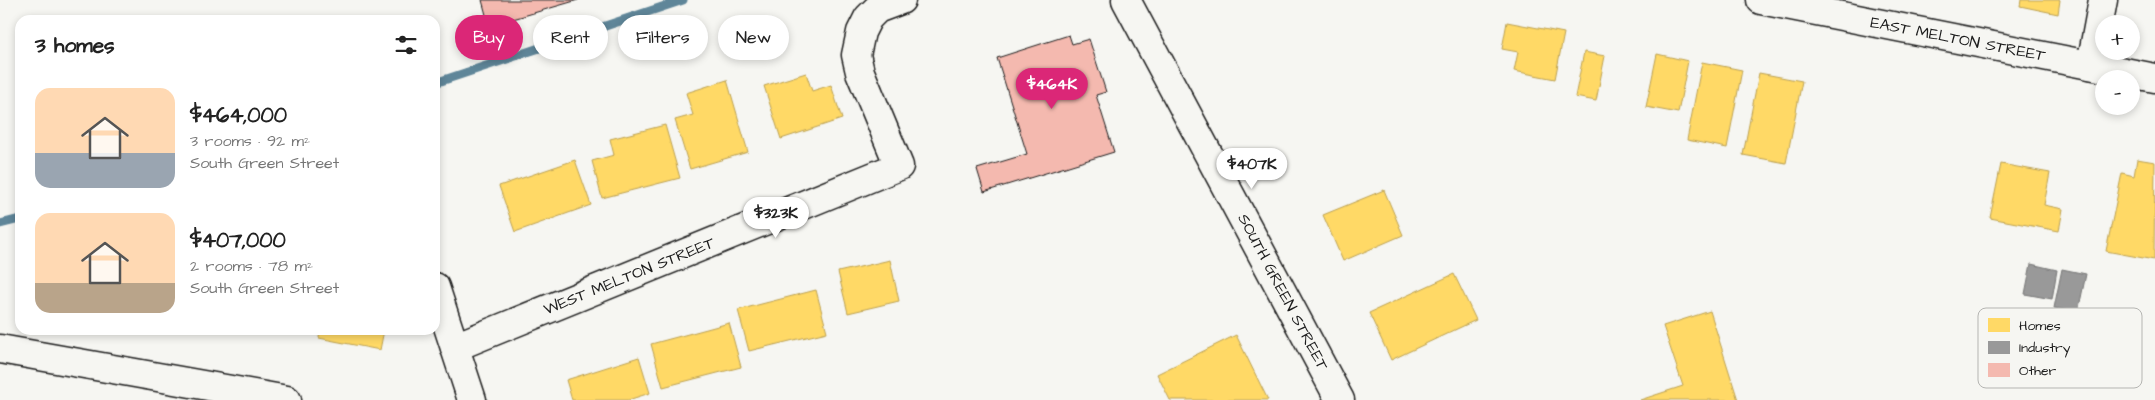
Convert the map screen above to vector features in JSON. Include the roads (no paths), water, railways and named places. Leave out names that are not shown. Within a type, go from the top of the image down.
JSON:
[{"type":"street","name":"WEST MELTON STREET","points":[[455,348],[899,166],[860,72],[856,55],[861,32],[868,18],[877,9],[901,0]]},
{"type":"street","name":"SOUTH GREEN STREET","points":[[1126,0],[1340,400]]},
{"type":"street","name":"EAST MELTON STREET","points":[[1760,0],[2155,78]]},
{"type":"street","points":[[2091,65],[2103,0]]},
{"type":"street","points":[[440,302],[472,400]]},
{"type":"street","points":[[0,349],[287,400]]},
{"type":"waterway","points":[[440,81],[683,0]]},
{"type":"waterway","points":[[0,224],[15,220]]}]
